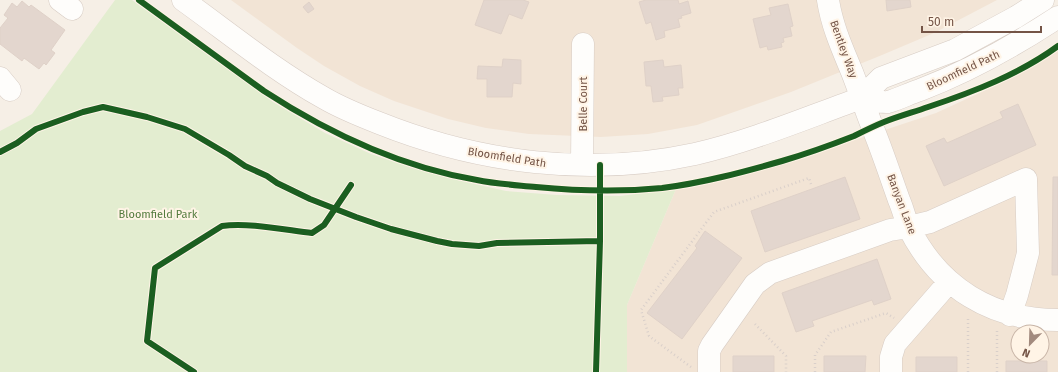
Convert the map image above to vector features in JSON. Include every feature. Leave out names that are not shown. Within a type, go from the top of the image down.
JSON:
[{"type":"street","name":"Bloomfield Path","points":[[183,0],[298,82],[324,98],[369,119],[423,139],[470,152],[523,161],[600,165],[632,163],[698,153],[744,140],[861,98],[881,78],[954,50],[1016,17],[1043,0]]},
{"type":"street","name":"Bentley Way","points":[[828,0],[839,43],[861,98]]},
{"type":"street","name":"Bloomfield Path","points":[[861,98],[887,102],[932,85],[964,72],[1030,36],[1058,18]]},
{"type":"street","name":"Belle Court","points":[[582,164],[583,44]]},
{"type":"street","name":"Banyan Lane","points":[[861,98],[909,227],[925,256],[937,270],[949,282],[1004,323],[1036,320],[1058,320]]},
{"type":"street","points":[[700,370],[712,345],[755,284],[763,277],[770,273],[890,230],[930,222],[1026,179],[1028,253],[1017,295],[1004,323]]},
{"type":"street","points":[[891,372],[891,357],[894,344],[949,282]]},
{"type":"path","points":[[700,370],[649,336],[641,310],[714,212],[809,178],[811,184]]},
{"type":"path","points":[[815,372],[815,355],[831,332],[886,313],[896,319]]},
{"type":"path","points":[[968,318],[968,372]]},
{"type":"path","points":[[997,372],[1004,323]]},
{"type":"path","points":[[755,324],[786,356],[786,372]]},
{"type":"shaded area","points":[[231,0],[997,0],[934,33],[882,55],[791,92],[697,125],[648,134],[601,137],[529,134],[486,128],[448,119],[394,101],[360,86],[324,66]]},
{"type":"shaded area","points":[[1058,50],[1058,372],[627,372],[627,305],[676,189],[707,184],[776,166],[936,113],[1012,78]]},
{"type":"green space","name":"Bloomfield Park","points":[[115,0],[132,0],[273,102],[325,133],[371,154],[409,167],[448,178],[506,191],[557,195],[620,196],[676,189],[627,305],[627,372],[0,372],[0,131],[32,114]]},
{"type":"building","points":[[484,0],[523,0],[529,2],[522,19],[509,14],[501,34],[475,25]]},
{"type":"building","points":[[646,0],[678,0],[679,4],[688,1],[691,13],[681,16],[682,18],[678,19],[680,27],[664,31],[665,37],[656,40],[651,22],[646,24],[639,2]]},
{"type":"building","points":[[886,0],[910,0],[911,7],[887,11]]},
{"type":"building","points":[[22,1],[29,7],[31,5],[65,30],[51,50],[55,53],[46,65],[44,63],[39,69],[24,58],[22,61],[0,44],[0,28],[8,18],[4,15],[12,3],[17,7]]},
{"type":"building","points":[[309,2],[314,9],[308,13],[303,7]]},
{"type":"building","points":[[788,4],[793,26],[790,27],[792,36],[783,38],[784,42],[781,43],[782,47],[768,50],[767,46],[760,48],[753,19],[771,15],[769,8]]},
{"type":"building","points":[[503,59],[521,60],[521,84],[513,83],[512,97],[487,97],[487,79],[477,79],[478,66],[502,67]]},
{"type":"building","points":[[663,60],[664,67],[681,65],[683,88],[678,88],[679,95],[662,97],[663,101],[653,102],[651,86],[646,86],[644,62]]},
{"type":"building","points":[[1018,104],[1036,145],[944,186],[926,146],[944,138],[947,143],[1003,118],[1000,112]]},
{"type":"building","points":[[845,177],[860,219],[765,252],[751,211]]},
{"type":"building","points":[[1053,177],[1058,177],[1058,275],[1052,275]]},
{"type":"building","points":[[705,231],[742,258],[682,339],[647,313],[697,248],[695,246]]},
{"type":"building","points":[[877,259],[891,299],[874,305],[872,300],[812,321],[814,326],[796,332],[782,293]]},
{"type":"building","points":[[733,356],[774,356],[774,372],[733,372]]},
{"type":"building","points":[[824,356],[866,356],[865,372],[824,372]]},
{"type":"building","points":[[916,357],[957,357],[957,372],[916,372]]},
{"type":"building","points":[[1006,361],[1010,361],[1010,364],[1047,364],[1047,372],[1006,372]]},
{"type":"cycle path","points":[[139,0],[264,91],[314,121],[366,147],[421,167],[448,174],[499,183],[568,189],[615,190],[662,188],[708,180],[782,161],[836,143],[890,120],[996,81],[1028,65],[1058,46]]},
{"type":"cycle path","points":[[0,152],[17,143],[36,129],[83,112],[103,107],[147,117],[185,129],[245,166],[267,176],[277,183],[310,199],[356,217],[391,229],[437,241],[452,244],[479,246],[497,243],[600,241],[600,165]]},
{"type":"cycle path","points":[[194,372],[147,341],[155,268],[222,226],[243,225],[312,233],[324,225],[351,185]]},
{"type":"cycle path","points":[[596,372],[600,241]]}]
